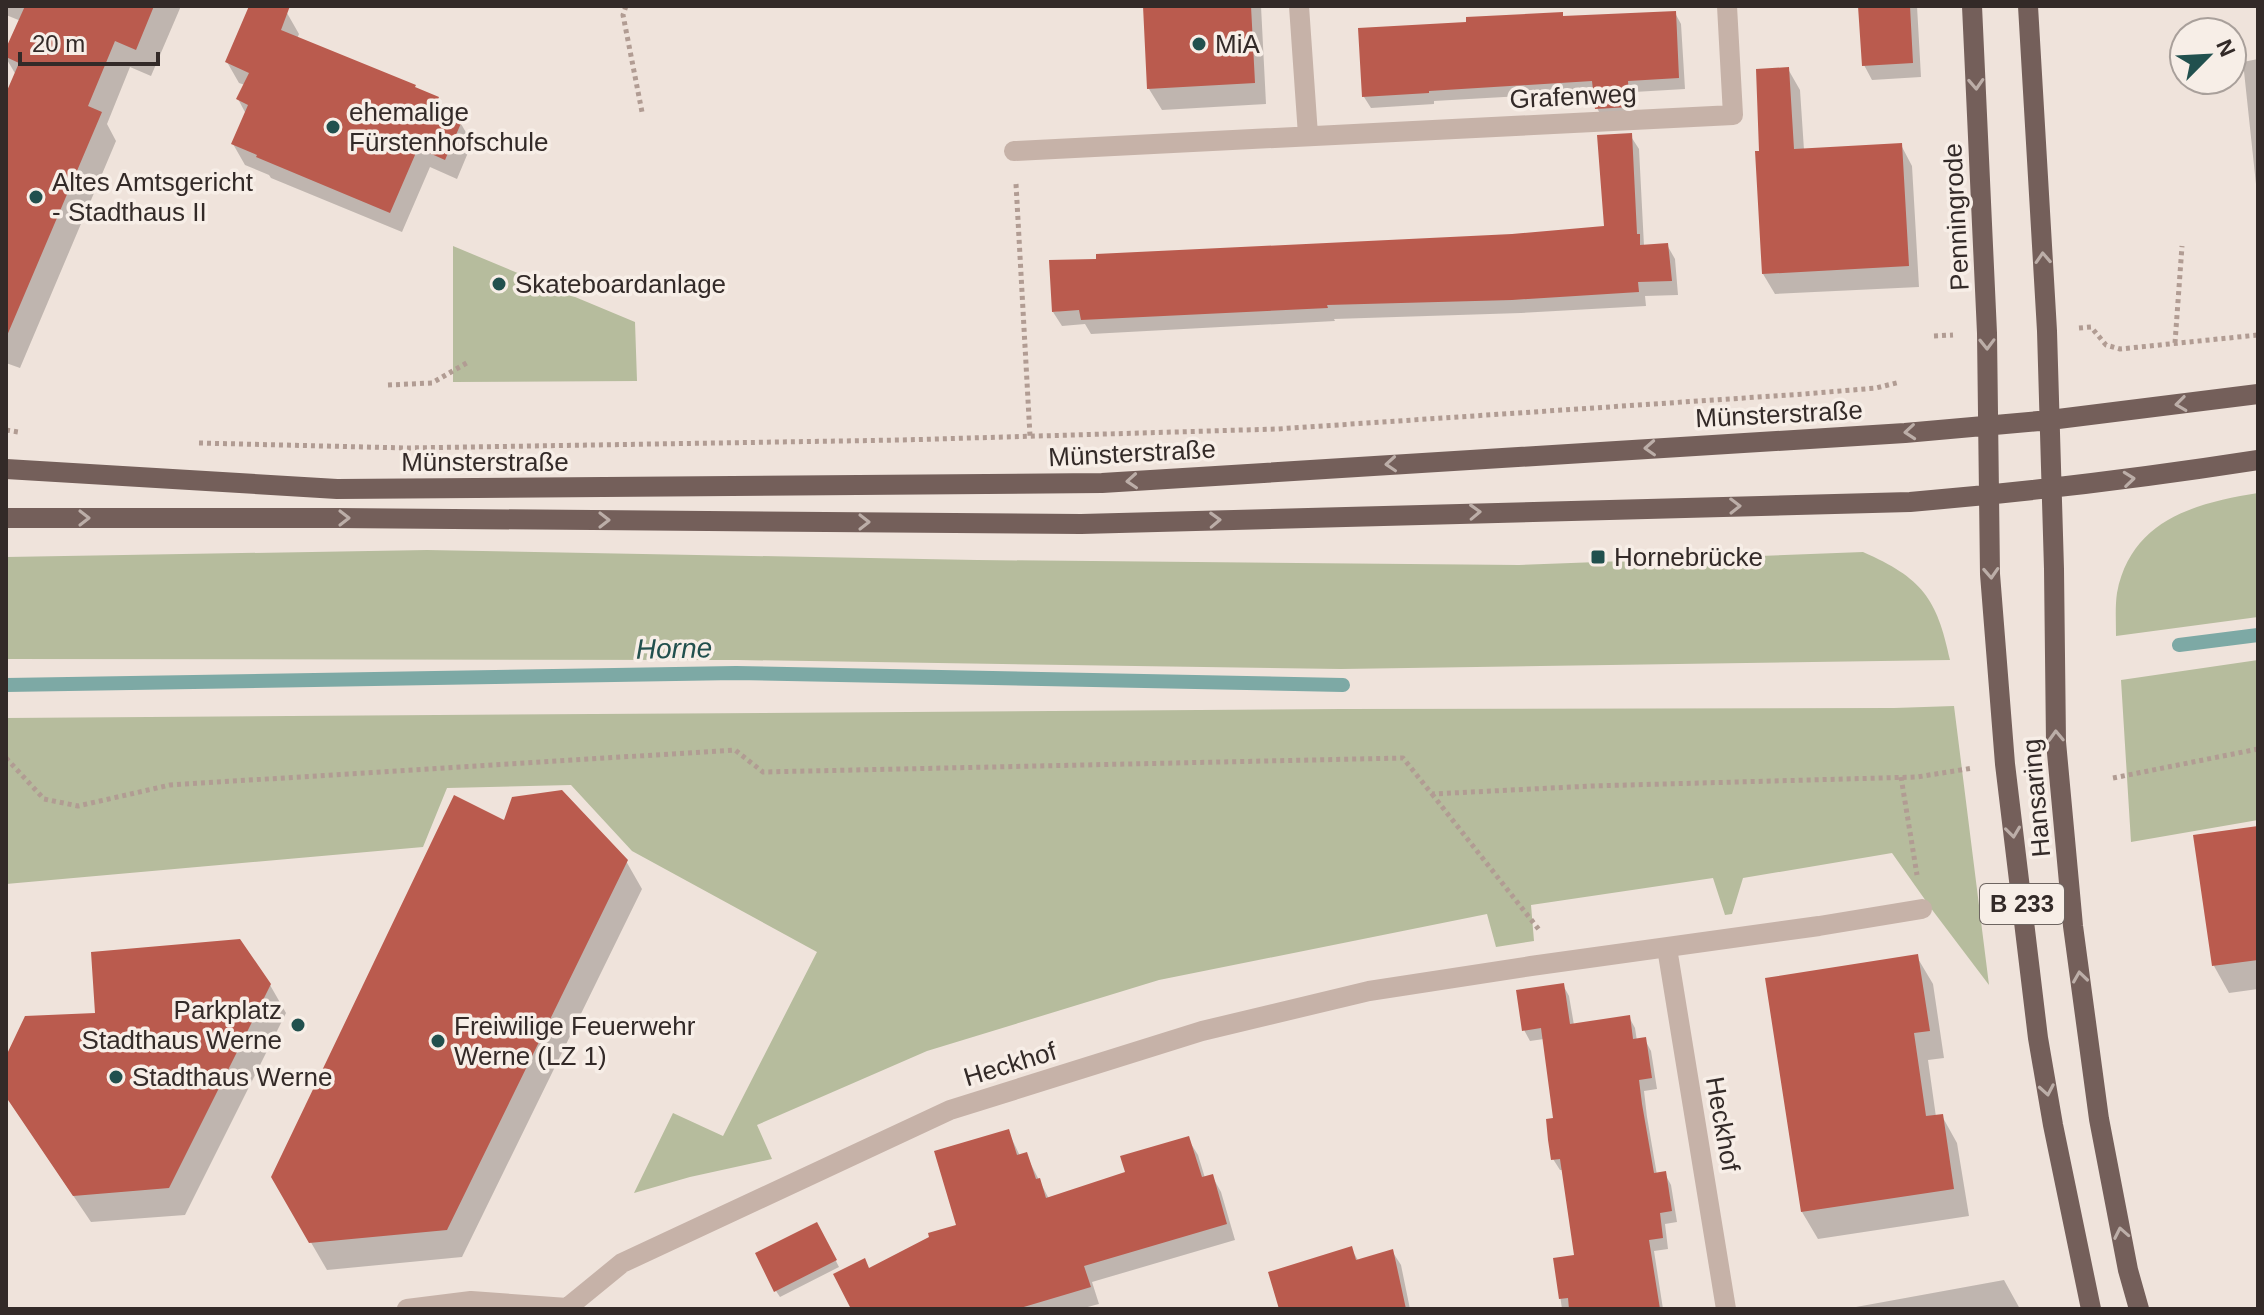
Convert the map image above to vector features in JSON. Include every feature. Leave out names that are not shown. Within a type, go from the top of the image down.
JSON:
[{"type":"main road","name":"Penningrode","points":[[1972,6],[1987,333],[1988,425]]},
{"type":"main road","points":[[2028,6],[2050,420]]},
{"type":"main road","name":"Münsterstraße","points":[[6,469],[337,489],[1102,483],[1905,433],[2050,420],[2258,394]]},
{"type":"main road","name":"Hansaring","points":[[2050,420],[2056,742],[2073,926],[2099,1119],[2128,1270],[2139,1309]]},
{"type":"main road","name":"Hansaring","points":[[1988,425],[1990,574],[2005,764],[2038,1038],[2091,1309]]},
{"type":"main road","points":[[6,518],[1081,524],[1894,502],[2148,477],[2258,460]]},
{"type":"street","points":[[1299,6],[1308,135]]},
{"type":"street","name":"Grafenweg","points":[[1014,151],[1733,115],[1727,6]]},
{"type":"street","name":"Heckhof","points":[[407,1309],[471,1301],[567,1308],[622,1263],[950,1110],[1217,1027],[1369,991],[1922,909]]},
{"type":"street","name":"Heckhof","points":[[1667,948],[1726,1309]]},
{"type":"path","points":[[626,6],[623,15],[642,112]]},
{"type":"path","points":[[1014,151],[1030,436]]},
{"type":"path","points":[[2175,343],[2182,246]]},
{"type":"path","points":[[2091,327],[2106,345],[2120,349],[2258,335]]},
{"type":"path","points":[[388,385],[432,383],[470,361]]},
{"type":"path","points":[[191,443],[407,448],[902,440],[1277,429],[1804,394],[1876,388],[1900,382]]},
{"type":"path","points":[[6,430],[21,433]]},
{"type":"path","points":[[2113,778],[2258,749]]},
{"type":"path","points":[[6,758],[44,799],[78,806],[170,785],[735,750],[763,772],[1403,758],[1564,961]]},
{"type":"path","points":[[1432,794],[1917,777],[1975,767]]},
{"type":"path","points":[[1901,777],[1922,909]]},
{"type":"green space","name":"Skateboardanlage","points":[[453,246],[635,322],[637,381],[453,382]]},
{"type":"green space","points":[[2258,493],[2258,617],[2116,636],[2117,593],[2124,568],[2136,548],[2151,532],[2189,510]]},
{"type":"green space","points":[[427,550],[977,560],[1519,565],[1863,552],[1900,571],[1924,592],[1939,621],[1950,660],[1341,669],[737,660],[6,659],[6,557]]},
{"type":"green space","points":[[2258,660],[2258,820],[2131,842],[2121,680]]},
{"type":"green space","points":[[1954,706],[1989,985],[1892,853],[1743,878],[1732,914],[1725,915],[1713,878],[1531,905],[1534,941],[1496,947],[1487,914],[1159,980],[927,1051],[757,1125],[772,1159],[634,1193],[673,1113],[723,1136],[817,952],[632,851],[571,785],[447,788],[423,847],[6,884],[6,718]]},
{"type":"building","name":"Altes Amtsgericht - Stadthaus II","points":[[25,6],[154,6],[136,50],[115,41],[88,106],[102,112],[6,338],[6,93],[19,63],[6,57],[6,48]]},
{"type":"building","name":"ehemalige Fürstenhofschule","points":[[249,6],[290,6],[281,30],[416,85],[439,97],[434,109],[462,121],[445,160],[418,148],[390,213],[231,144],[248,105],[236,99],[249,73],[225,62]]},
{"type":"building","name":"MiA","points":[[1143,6],[1251,6],[1255,83],[1147,89]]},
{"type":"building","points":[[1858,6],[1910,6],[1913,63],[1862,66]]},
{"type":"building","points":[[1676,11],[1679,78],[1628,81],[1630,107],[1595,109],[1592,81],[1362,97],[1358,28],[1466,22],[1466,17]]},
{"type":"building","points":[[1789,67],[1794,149],[1902,143],[1909,266],[1762,274],[1755,151],[1759,151],[1756,69]]},
{"type":"building","points":[[1632,133],[1637,234],[1640,234],[1640,245],[1668,243],[1672,281],[1638,282],[1639,292],[1512,300],[1327,305],[1328,308],[1081,320],[1079,310],[1052,312],[1049,260],[1096,259],[1096,254],[1512,234],[1604,226],[1597,135]]},
{"type":"building","name":"Freiwilige Feuerwehr Werne (LZ 1)","points":[[562,790],[628,860],[447,1230],[309,1243],[271,1177],[454,795],[504,820],[512,797]]},
{"type":"building","points":[[2258,826],[2258,960],[2212,966],[2193,835]]},
{"type":"building","name":"Stadthaus Werne","points":[[240,939],[271,984],[169,1188],[73,1196],[6,1097],[6,1056],[25,1016],[95,1013],[91,952]]},
{"type":"building","points":[[1918,954],[1930,1031],[1914,1033],[1926,1116],[1943,1114],[1954,1189],[1801,1212],[1765,978]]},
{"type":"building","points":[[1564,983],[1570,1024],[1630,1015],[1633,1039],[1646,1037],[1652,1078],[1639,1080],[1642,1104],[1654,1173],[1666,1171],[1672,1211],[1660,1213],[1663,1238],[1649,1240],[1660,1309],[1569,1309],[1568,1298],[1559,1299],[1553,1258],[1574,1255],[1560,1159],[1551,1160],[1548,1140],[1546,1119],[1553,1118],[1541,1028],[1522,1031],[1516,990]]},
{"type":"building","points":[[1009,1129],[1017,1155],[1027,1152],[1046,1198],[1125,1172],[1120,1156],[1189,1136],[1202,1177],[1213,1174],[1227,1224],[1084,1266],[1091,1287],[1017,1309],[851,1309],[833,1274],[865,1258],[869,1268],[929,1237],[928,1233],[956,1225],[934,1151]]},
{"type":"building","points":[[817,1222],[837,1260],[774,1292],[755,1253]]},
{"type":"building","points":[[1352,1246],[1356,1260],[1393,1249],[1406,1309],[1279,1309],[1268,1272]]},
{"type":"waterway","name":"Horne","points":[[2179,645],[2258,635]]},
{"type":"waterway","name":"Horne","points":[[6,685],[736,673],[1343,685]]},
{"type":"place","name":"MiA","points":[[1199,44]]},
{"type":"place","name":"ehemalige Fürstenhofschule","points":[[333,127]]},
{"type":"place","name":"Altes Amtsgericht - Stadthaus II","points":[[36,197]]},
{"type":"place","name":"Skateboardanlage","points":[[499,284]]},
{"type":"place","name":"Hornebrücke","points":[[1598,557]]},
{"type":"place","name":"Parkplatz Stadthaus Werne","points":[[298,1025]]},
{"type":"place","name":"Freiwilige Feuerwehr Werne (LZ 1)","points":[[438,1041]]},
{"type":"place","name":"Stadthaus Werne","points":[[116,1077]]}]
